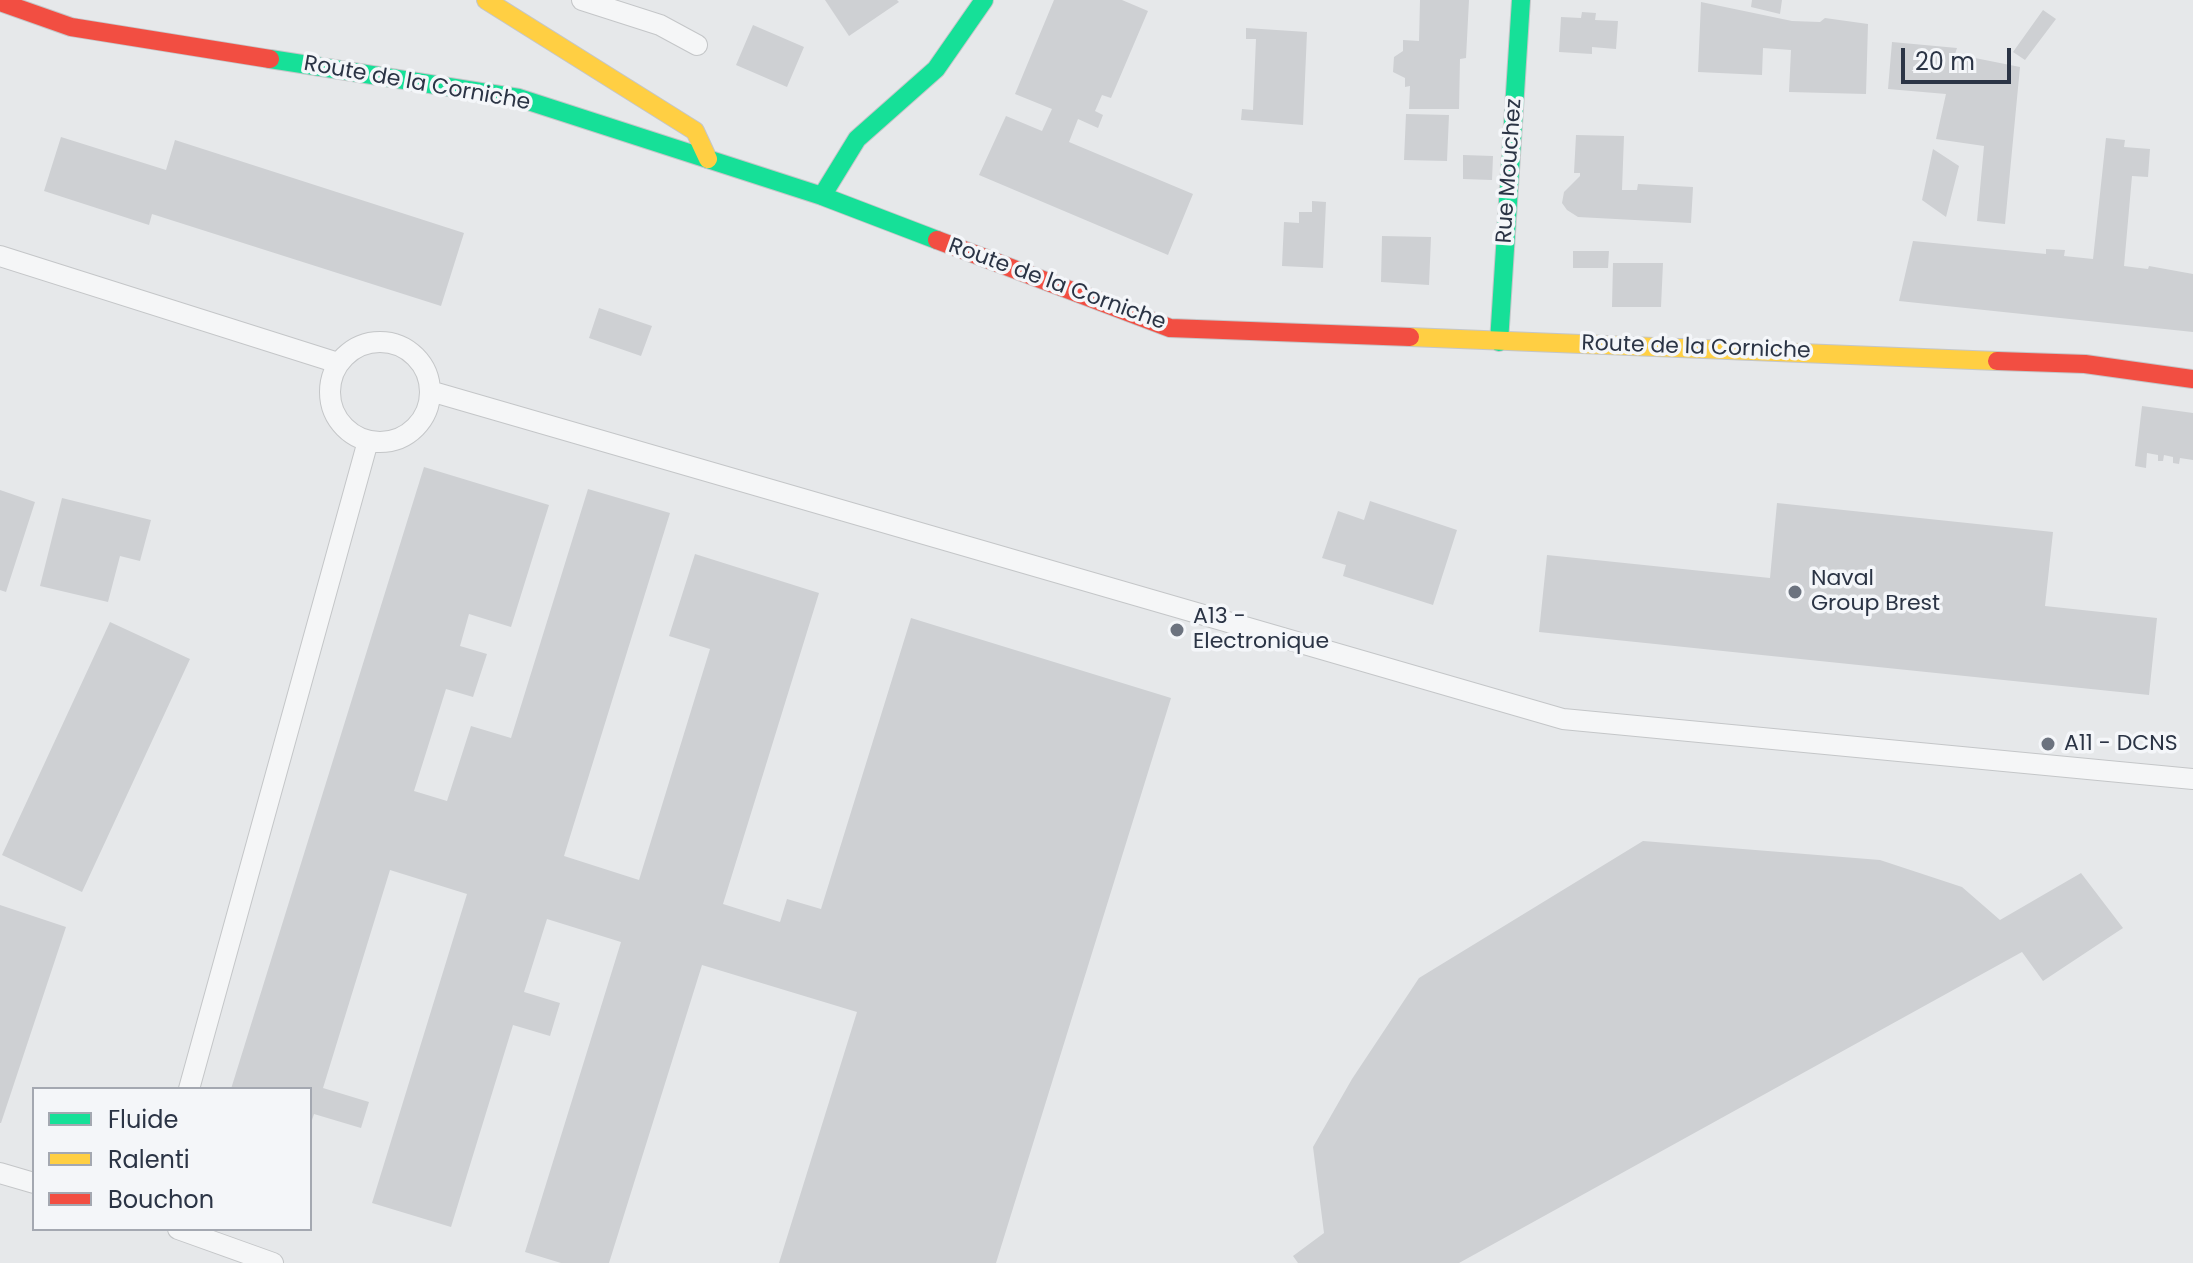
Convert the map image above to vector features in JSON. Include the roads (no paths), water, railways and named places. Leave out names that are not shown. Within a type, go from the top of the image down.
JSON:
[{"type":"street","points":[[486,0],[695,131],[709,161]]},
{"type":"street","points":[[822,196],[857,139],[936,69],[984,0]]},
{"type":"street","name":"Rue Mouchez","points":[[1499,342],[1521,0]]},
{"type":"street","name":"Route de la Corniche","points":[[0,2],[71,27],[519,98],[822,196],[1170,328],[2085,364],[2193,379]]},
{"type":"lane","points":[[582,0],[660,25],[697,45]]},
{"type":"lane","points":[[0,256],[338,363]]},
{"type":"lane","points":[[379,341],[396,344],[418,358],[430,391],[426,412],[416,426],[402,437],[385,442],[368,441],[345,428],[335,413],[330,397],[338,363],[361,345],[379,341]]},
{"type":"lane","points":[[430,391],[1563,719],[2193,779]]},
{"type":"lane","points":[[190,1087],[368,441]]},
{"type":"lane","points":[[0,1173],[32,1182]]},
{"type":"lane","points":[[184,1231],[273,1263]]},
{"type":"place","name":"Naval Group Brest","points":[[1795,592]]},
{"type":"place","name":"A13 - Electronique","points":[[1177,630]]},
{"type":"place","name":"A11 - DCNS","points":[[2048,744]]}]
